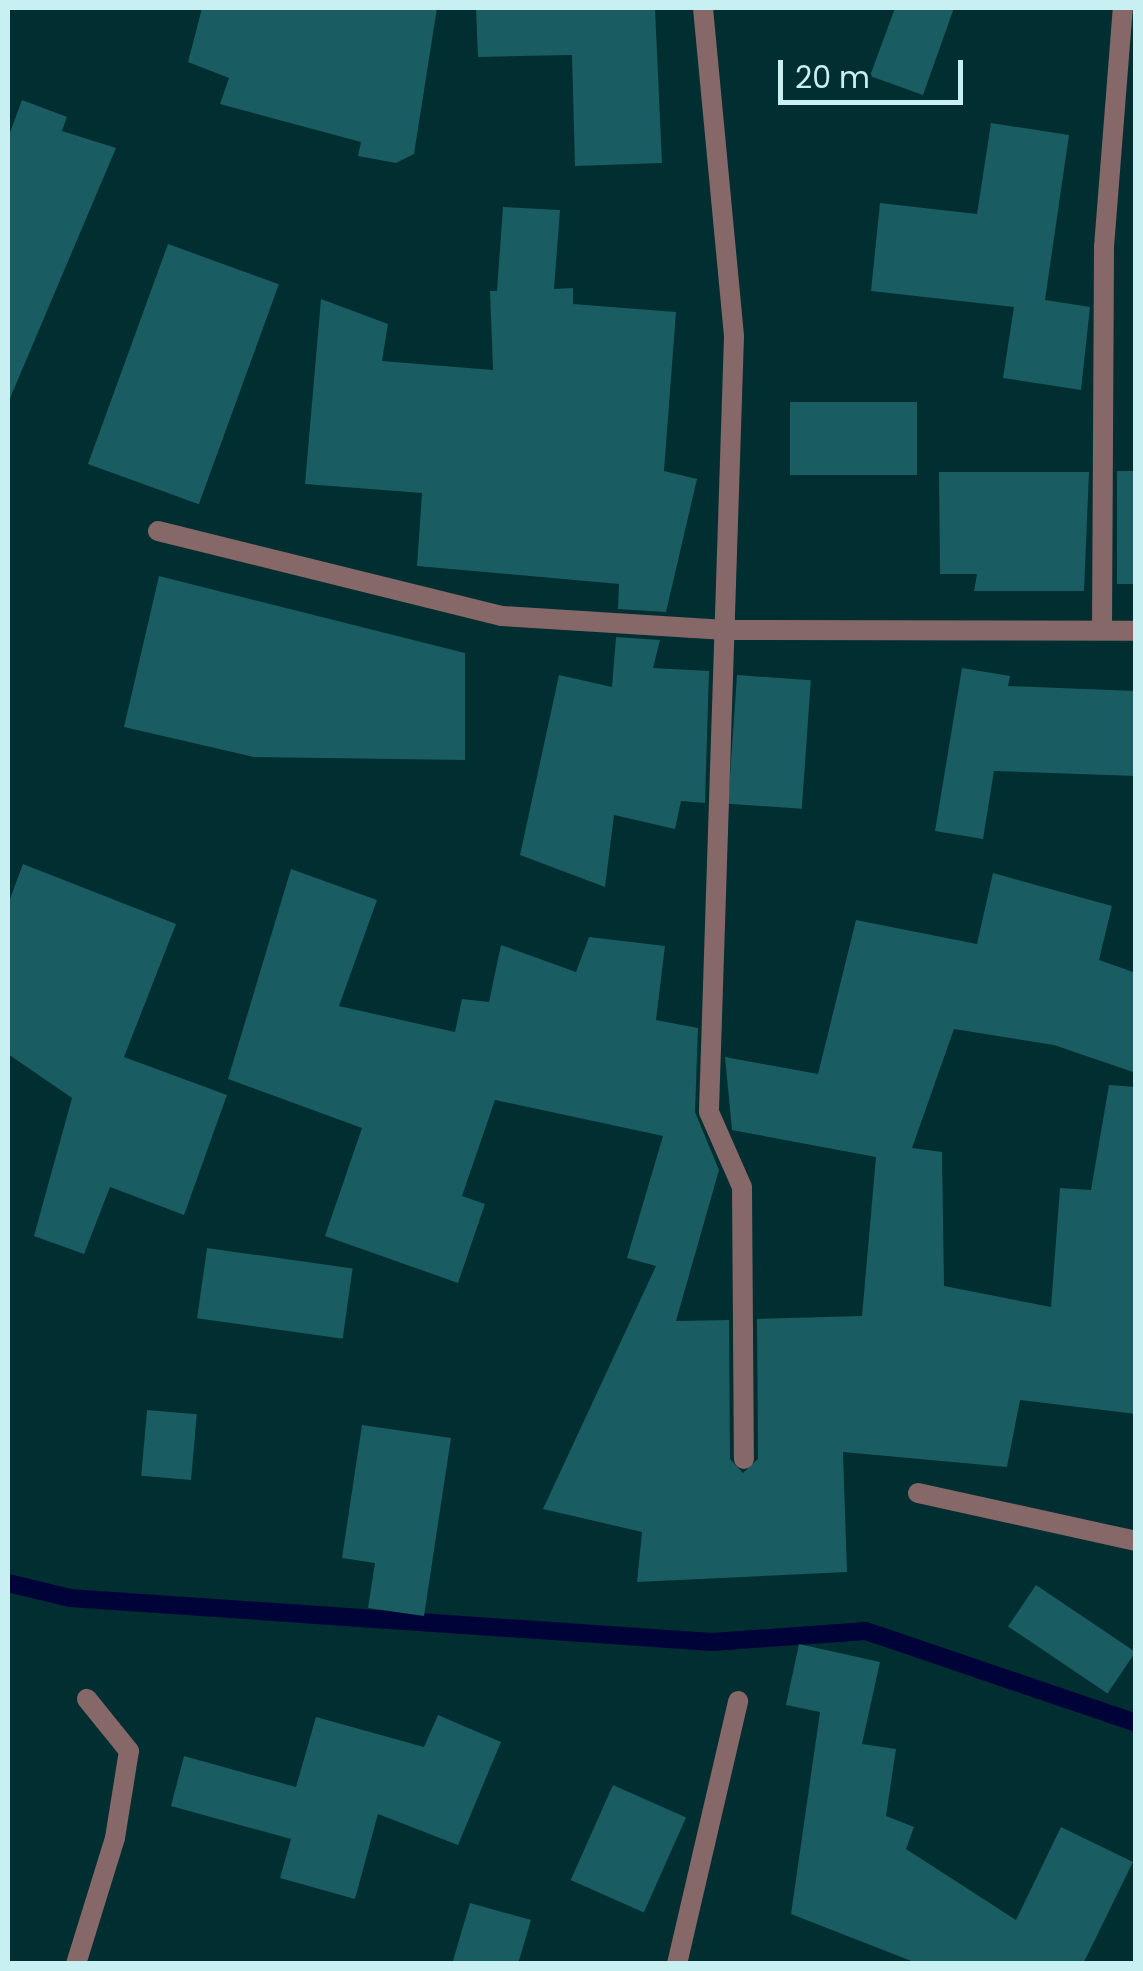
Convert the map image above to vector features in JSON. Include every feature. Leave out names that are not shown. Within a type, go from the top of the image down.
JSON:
[{"type":"street","points":[[703,8],[734,336],[709,1112],[742,1187],[744,1459]]},
{"type":"street","points":[[1102,630],[1104,247],[1123,8]]},
{"type":"street","points":[[158,531],[502,616],[726,630],[1136,631]]},
{"type":"street","points":[[918,1493],[1136,1541]]},
{"type":"street","points":[[76,1964],[115,1838],[129,1751],[87,1699]]},
{"type":"street","points":[[678,1964],[738,1701]]},
{"type":"building","points":[[202,8],[437,8],[414,154],[396,163],[358,156],[361,142],[220,104],[229,78],[188,62]]},
{"type":"building","points":[[476,8],[655,8],[662,163],[575,166],[572,55],[478,57]]},
{"type":"building","points":[[895,8],[954,8],[923,95],[870,76]]},
{"type":"building","points":[[22,100],[67,117],[62,131],[116,148],[8,403],[8,138]]},
{"type":"building","points":[[991,123],[1069,135],[1045,300],[1090,307],[1081,390],[1003,378],[1014,307],[871,291],[880,203],[977,214]]},
{"type":"building","points":[[503,207],[560,210],[554,289],[573,288],[573,304],[676,312],[664,471],[697,479],[666,612],[618,609],[619,584],[417,566],[422,493],[305,484],[321,299],[388,324],[382,361],[493,370],[490,291],[497,291]]},
{"type":"building","points":[[168,244],[279,284],[199,504],[88,464]]},
{"type":"building","points":[[790,402],[917,402],[917,475],[790,475]]},
{"type":"building","points":[[1117,471],[1136,471],[1136,584],[1117,584]]},
{"type":"building","points":[[939,472],[1089,472],[1084,591],[974,591],[977,574],[940,574]]},
{"type":"building","points":[[159,576],[465,653],[465,760],[254,757],[124,727]]},
{"type":"building","points":[[616,637],[660,640],[653,668],[709,671],[705,803],[681,801],[675,829],[614,815],[605,887],[520,855],[559,675],[612,687]]},
{"type":"building","points":[[962,668],[1010,676],[1008,686],[1136,691],[1136,776],[994,771],[983,839],[935,831]]},
{"type":"building","points":[[737,675],[811,680],[802,809],[728,804]]},
{"type":"building","points":[[23,864],[176,924],[124,1057],[227,1095],[184,1215],[110,1187],[84,1254],[34,1236],[72,1098],[8,1054],[8,904]]},
{"type":"building","points":[[291,869],[377,900],[339,1006],[455,1032],[462,999],[489,1002],[501,945],[576,972],[589,937],[665,946],[656,1020],[698,1028],[695,1112],[719,1170],[676,1321],[729,1320],[730,1459],[743,1473],[758,1459],[757,1319],[862,1316],[876,1157],[732,1130],[725,1057],[818,1074],[856,920],[977,944],[993,873],[1112,906],[1099,960],[1136,973],[1136,1073],[1054,1045],[954,1029],[912,1148],[942,1152],[944,1286],[1051,1307],[1060,1188],[1091,1190],[1109,1085],[1136,1087],[1136,1414],[1020,1400],[1007,1467],[843,1452],[847,1572],[637,1582],[642,1532],[543,1509],[656,1266],[627,1258],[663,1136],[495,1100],[462,1196],[485,1204],[458,1283],[325,1236],[362,1128],[228,1079]]},
{"type":"building","points":[[207,1248],[353,1268],[343,1339],[197,1318]]},
{"type":"building","points":[[147,1410],[197,1414],[191,1480],[141,1476]]},
{"type":"building","points":[[362,1425],[451,1438],[424,1616],[368,1608],[375,1563],[342,1558]]},
{"type":"building","points":[[1036,1585],[1135,1652],[1108,1694],[1008,1626]]},
{"type":"building","points":[[799,1644],[880,1662],[862,1744],[896,1749],[886,1816],[914,1827],[906,1849],[1016,1920],[1061,1827],[1133,1862],[1083,1964],[919,1964],[791,1914],[820,1712],[786,1705]]},
{"type":"building","points":[[438,1715],[501,1742],[458,1845],[378,1814],[355,1899],[280,1878],[291,1839],[171,1806],[184,1756],[296,1787],[316,1717],[424,1747]]},
{"type":"building","points":[[613,1785],[686,1818],[644,1913],[571,1880]]},
{"type":"building","points":[[470,1903],[531,1920],[518,1964],[452,1964]]},
{"type":"waterway","points":[[8,1583],[70,1598],[712,1642],[866,1631],[1136,1723]]}]
